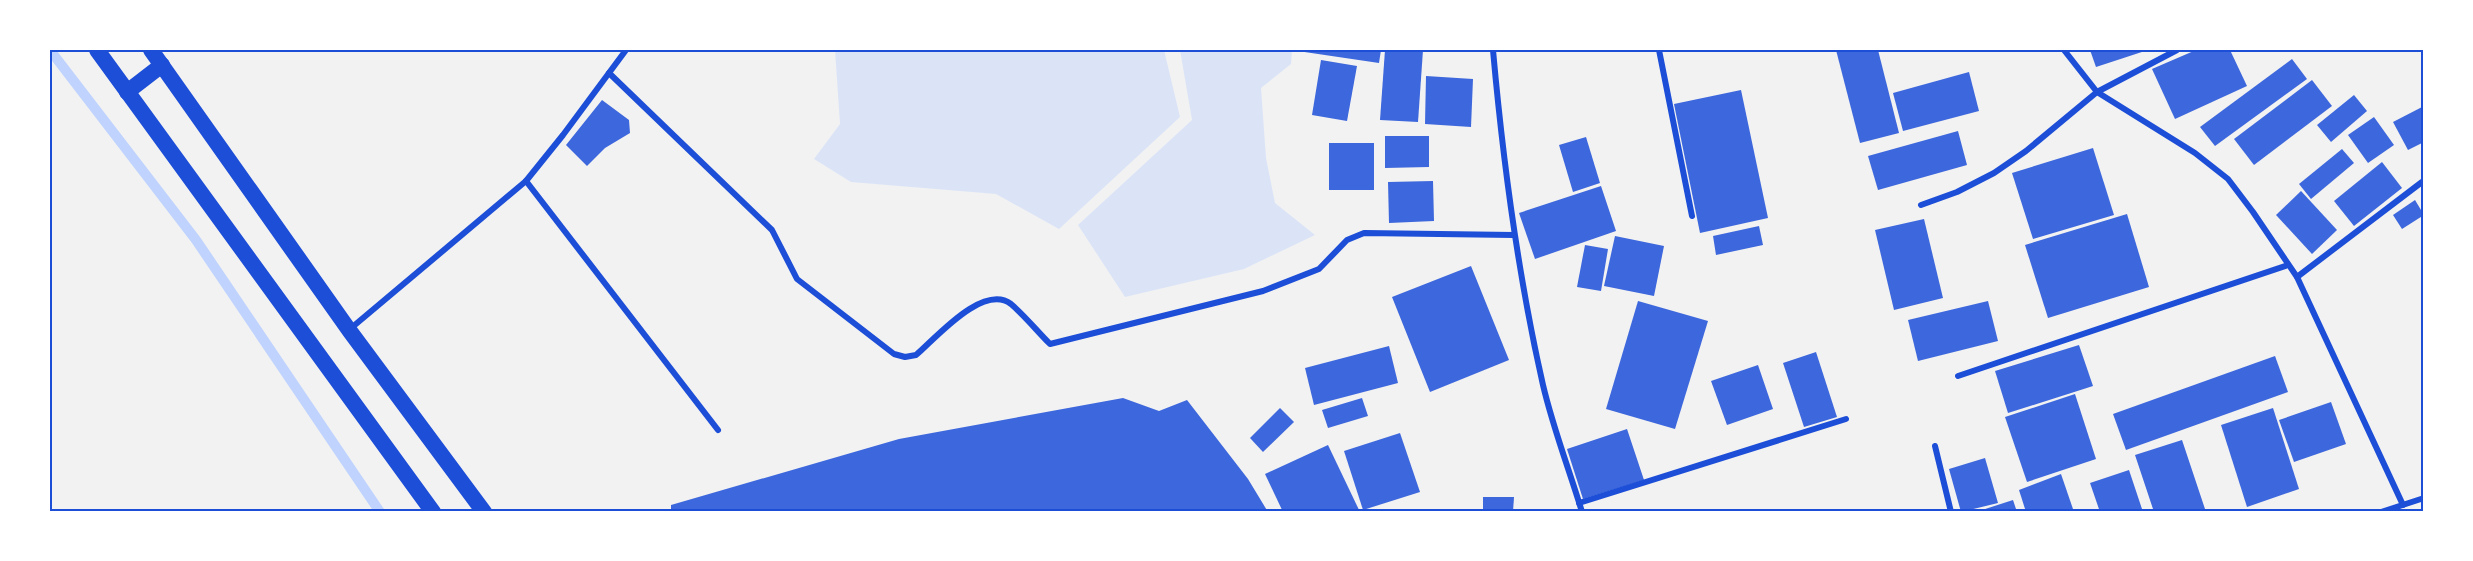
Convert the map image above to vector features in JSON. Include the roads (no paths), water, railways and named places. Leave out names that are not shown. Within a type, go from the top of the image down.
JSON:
[{"type":"highway","points":[[97,50],[434,512]]},
{"type":"highway","points":[[151,50],[349,330],[484,512]]},
{"type":"highway","points":[[127,92],[162,64]]},
{"type":"street","points":[[349,330],[445,252],[526,181],[626,50]]},
{"type":"street","points":[[1493,50],[1514,236],[1543,385],[1582,512]]},
{"type":"street","points":[[1659,50],[1692,216]]},
{"type":"street","points":[[2064,50],[2097,92],[2195,153],[2228,179],[2253,212],[2297,277],[2403,505]]},
{"type":"street","points":[[1922,205],[1956,192],[1994,173],[2026,151],[2097,92],[2177,50]]},
{"type":"street","points":[[609,73],[772,230],[797,279],[894,354],[905,357],[916,355],[972,306],[999,298],[1010,304],[1050,344],[1263,291],[1319,269],[1347,240],[1364,233],[1514,236]]},
{"type":"street","points":[[526,181],[718,430]]},
{"type":"street","points":[[2297,277],[2422,182]]},
{"type":"street","points":[[1958,376],[2288,265]]},
{"type":"street","points":[[1579,503],[1846,419]]},
{"type":"street","points":[[1935,446],[1951,512]]},
{"type":"street","points":[[2381,512],[2424,498]]},
{"type":"waterway","points":[[50,50],[196,240],[380,512]]}]
